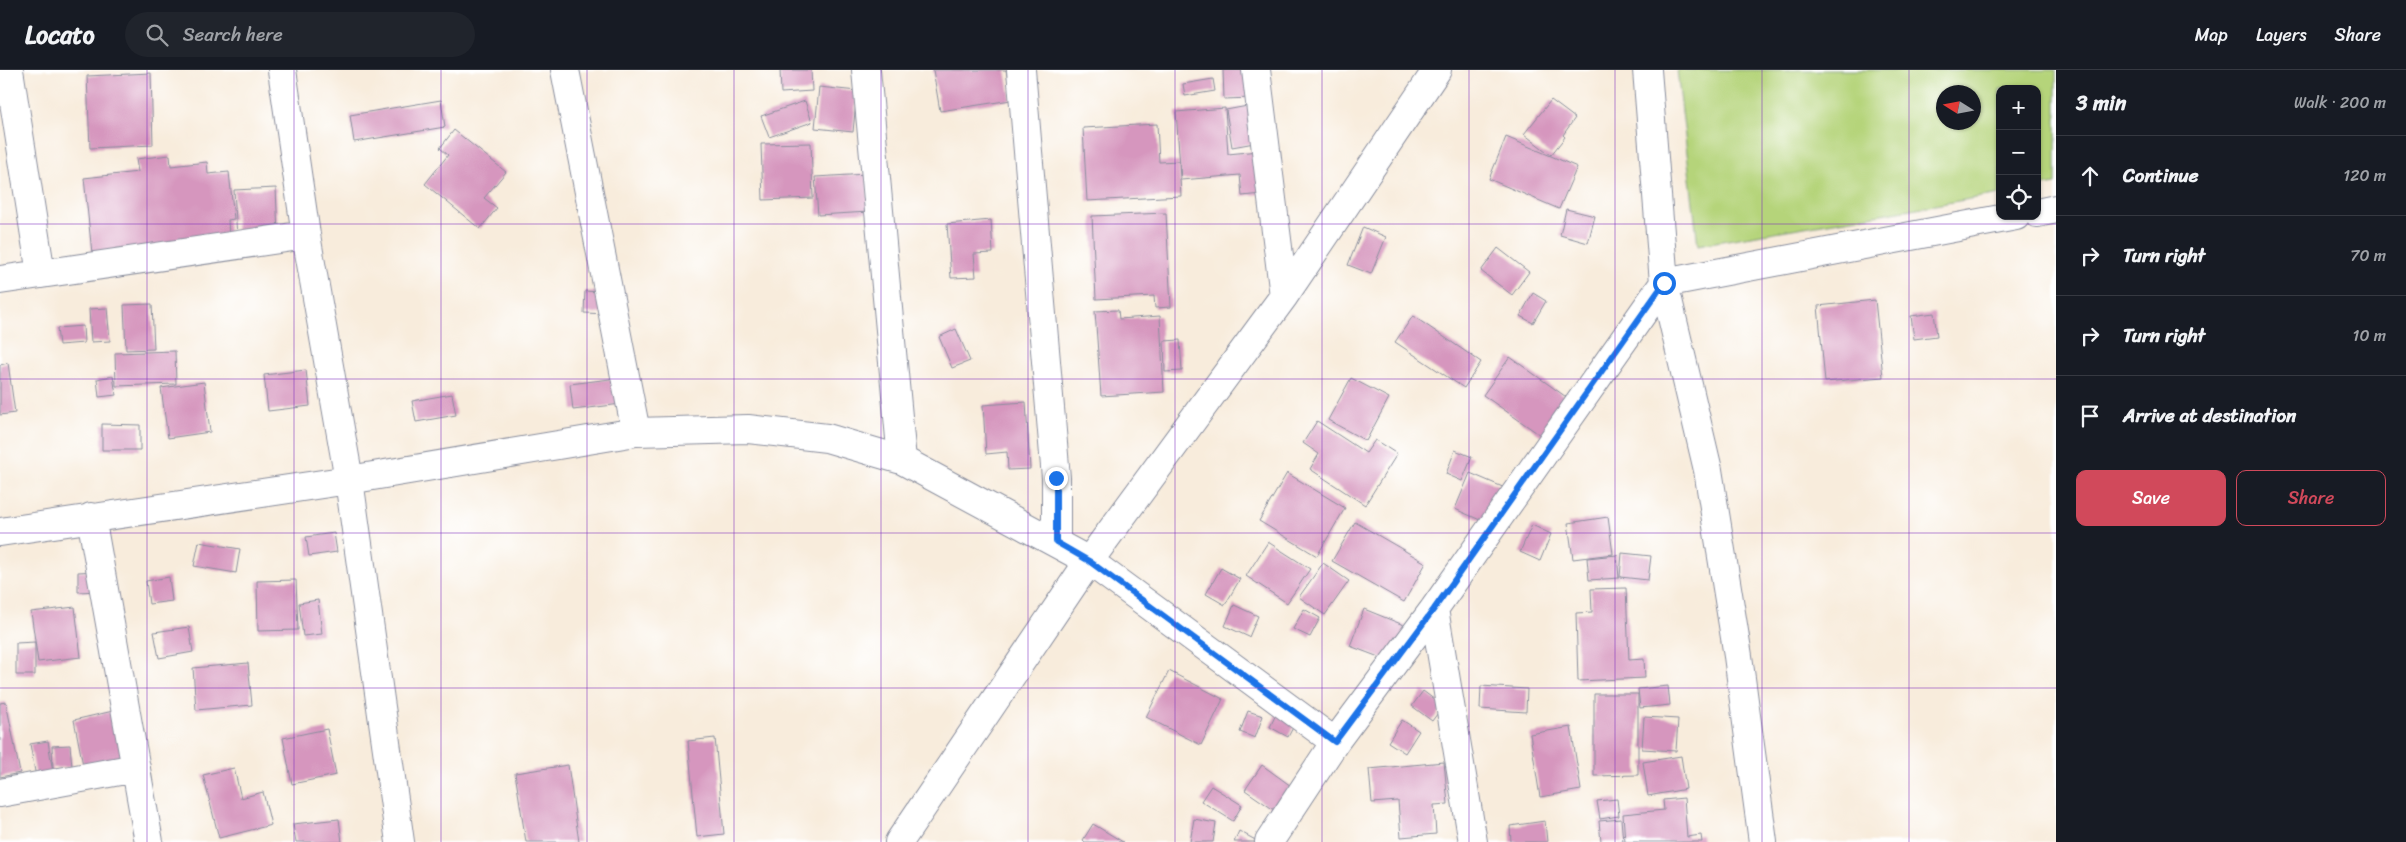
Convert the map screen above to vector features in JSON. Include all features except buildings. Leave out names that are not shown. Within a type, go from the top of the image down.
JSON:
[{"type":"street","points":[[9,70],[41,274]]},
{"type":"street","points":[[282,70],[306,235],[349,480],[400,842]]},
{"type":"street","points":[[565,70],[636,432]]},
{"type":"street","points":[[866,70],[902,460]]},
{"type":"street","points":[[1021,70],[1056,478],[1056,542]]},
{"type":"street","points":[[1256,70],[1284,296]]},
{"type":"street","points":[[899,842],[1089,561],[1284,296],[1437,70]]},
{"type":"street","points":[[1647,70],[1664,283],[1708,470],[1738,656],[1764,842]]},
{"type":"street","points":[[2041,212],[2056,209]]},
{"type":"street","points":[[1269,842],[1335,742],[1434,609],[1664,283],[1996,220]]},
{"type":"street","points":[[0,280],[306,235]]},
{"type":"street","points":[[0,532],[349,480],[636,432],[748,429],[826,438],[902,460],[1089,561],[1335,742]]},
{"type":"street","points":[[91,517],[149,842]]},
{"type":"street","points":[[1434,609],[1473,842]]},
{"type":"street","points":[[0,793],[136,768]]},
{"type":"green space","points":[[1677,70],[2056,70],[2056,184],[2041,186],[2041,85],[1996,85],[1996,195],[1698,245]]},
{"type":"route","points":[[1056,478],[1056,542],[1089,561],[1335,742],[1434,609],[1664,283]]}]
